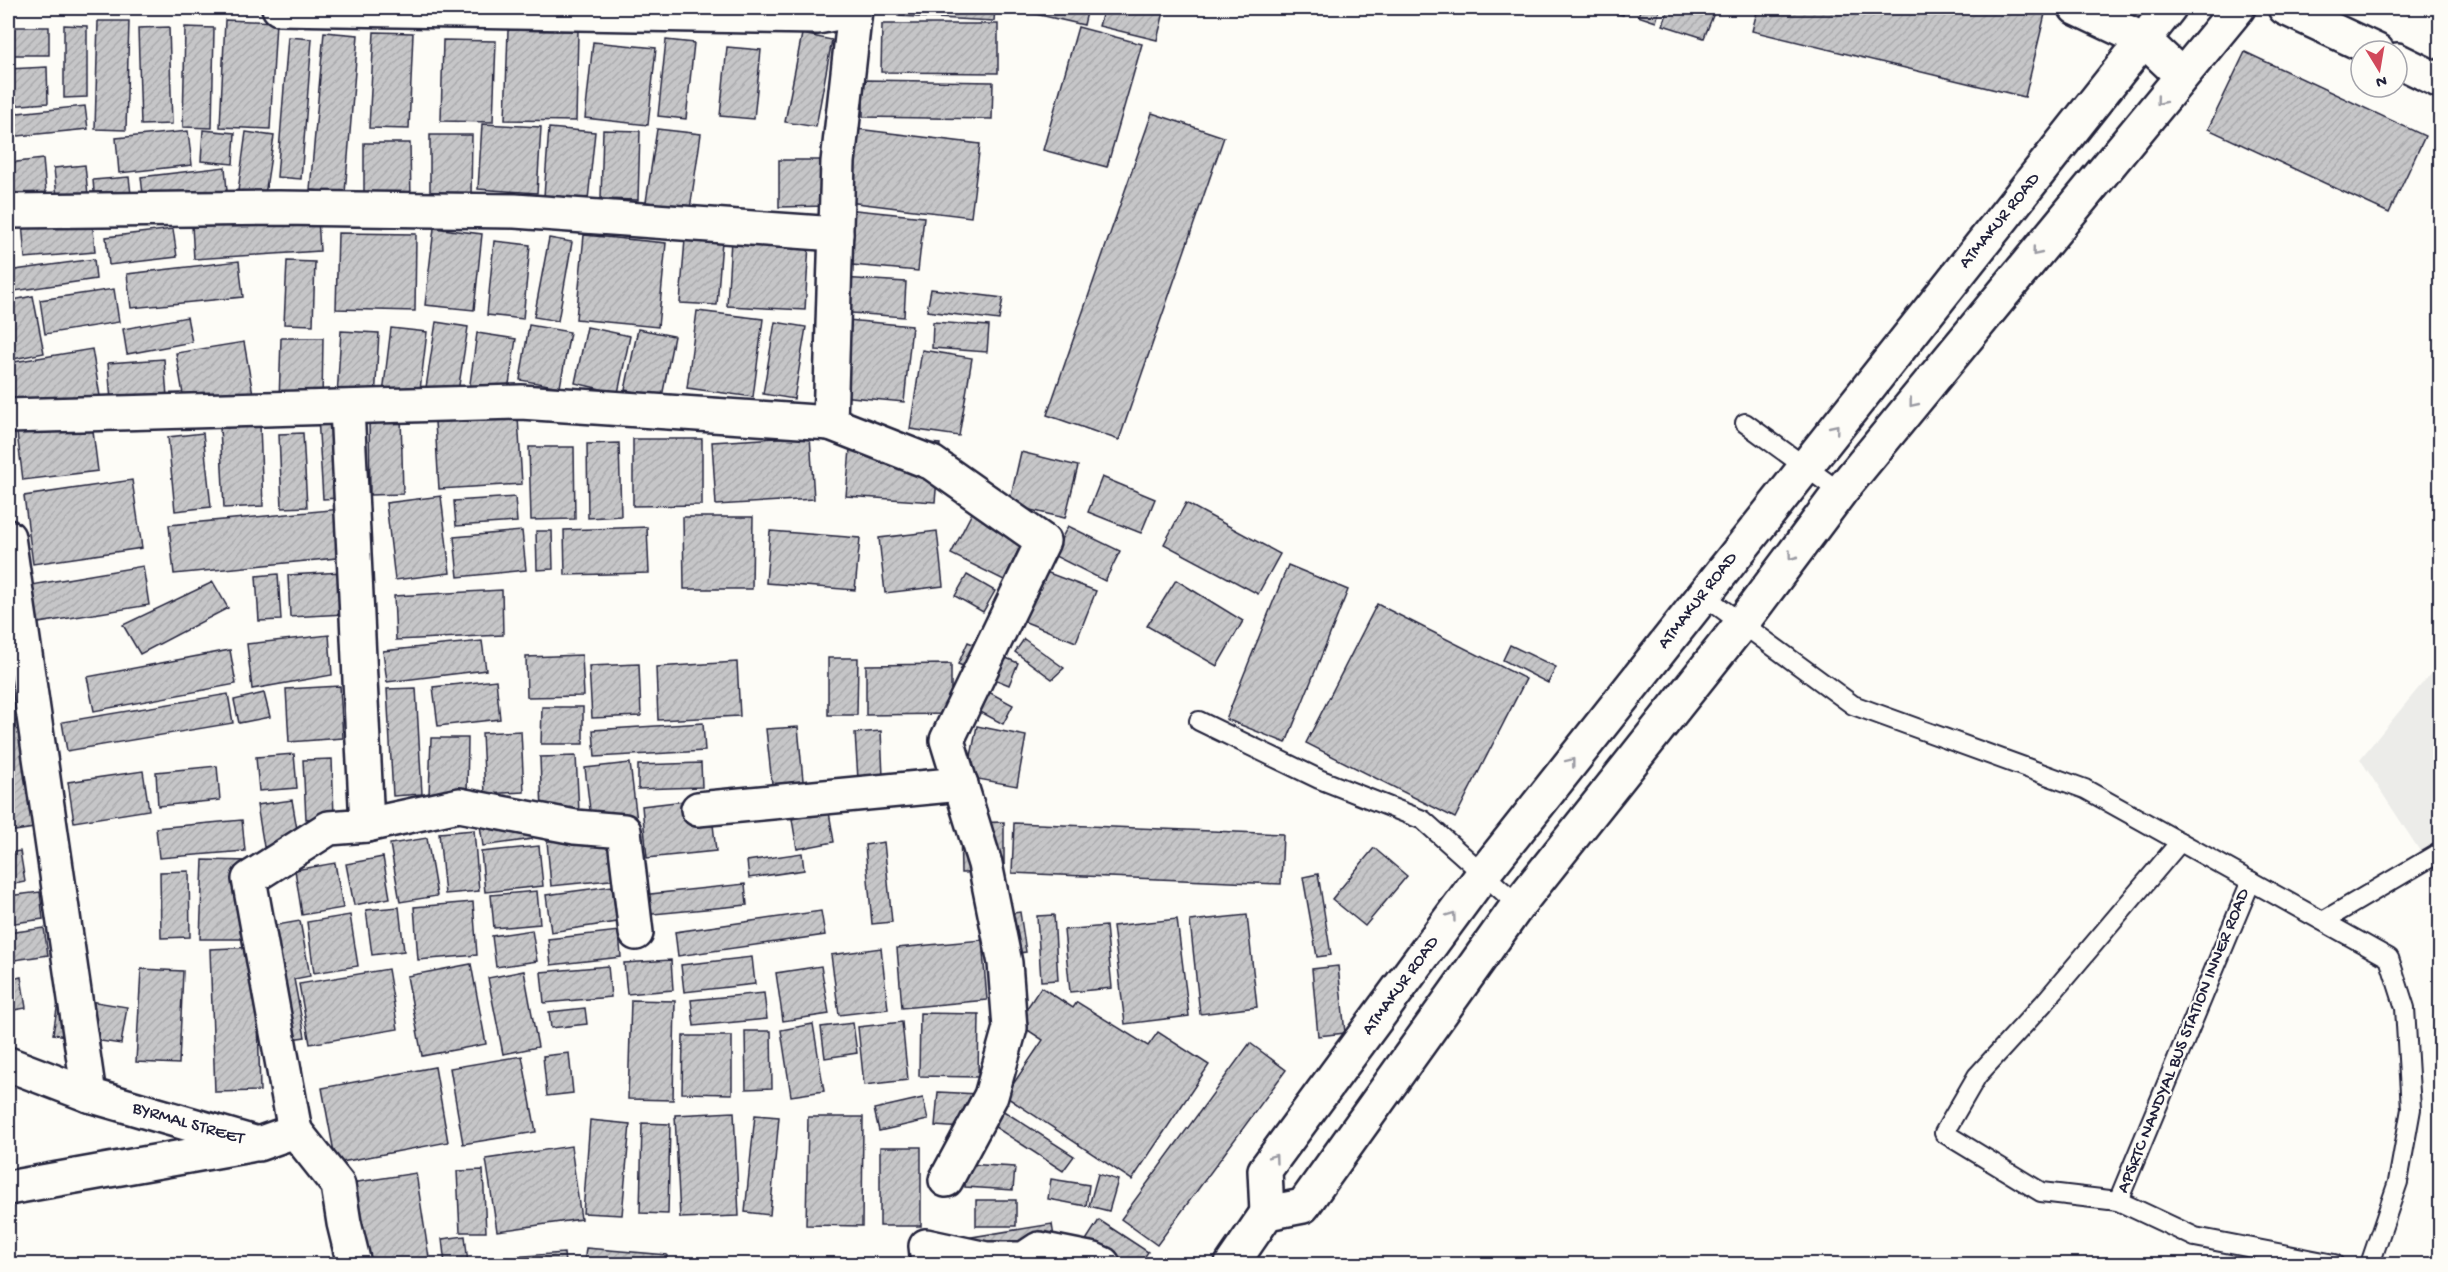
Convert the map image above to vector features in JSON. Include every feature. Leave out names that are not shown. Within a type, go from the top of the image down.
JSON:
[{"type":"street","points":[[279,8],[817,17],[856,9],[838,162],[830,423]]},
{"type":"street","points":[[2076,8],[2144,40],[2181,75]]},
{"type":"street","name":"ATMAKUR ROAD","points":[[1267,1213],[1265,1170],[1483,874],[2169,8]]},
{"type":"street","points":[[1232,1264],[1267,1213],[1303,1206],[1518,905],[1742,623],[1840,492],[2238,8]]},
{"type":"street","points":[[2285,8],[2351,39]]},
{"type":"street","points":[[2409,66],[2440,81]]},
{"type":"street","points":[[8,211],[278,208],[515,211],[836,234]]},
{"type":"street","points":[[8,416],[521,402],[830,423],[932,463],[1044,541],[947,741],[985,864],[1005,963],[1010,1028],[992,1096],[946,1180]]},
{"type":"street","points":[[347,408],[367,825]]},
{"type":"street","points":[[8,537],[89,1095]]},
{"type":"street","points":[[699,809],[961,784]]},
{"type":"street","points":[[354,1264],[338,1185],[295,1131],[249,879],[329,828],[367,825],[459,805],[575,827],[624,831],[636,933]]},
{"type":"street","name":"BYRMAL STREET","points":[[8,1064],[89,1095],[258,1144],[295,1131]]},
{"type":"street","points":[[8,1188],[258,1144]]},
{"type":"street","points":[[928,1264],[926,1246],[986,1259],[1024,1259],[1039,1249],[1094,1260],[1103,1264]]},
{"type":"lane","points":[[1745,423],[1840,492]]},
{"type":"lane","name":"APSRTC NANDYAL BUS STATION INNER ROAD","points":[[1703,595],[1853,705],[2085,789],[2390,958],[2405,1008],[2411,1109],[2398,1182],[2370,1264]]},
{"type":"lane","points":[[1199,721],[1319,779],[1423,820],[1518,905]]},
{"type":"lane","name":"APSRTC NANDYAL BUS STATION INNER ROAD","points":[[2180,842],[2043,1004],[1977,1076],[1944,1133],[2041,1192],[2118,1201],[2195,1237],[2334,1264]]},
{"type":"lane","points":[[2323,921],[2440,852]]},
{"type":"lane","name":"APSRTC NANDYAL BUS STATION INNER ROAD","points":[[2118,1201],[2251,881]]},
{"type":"shaded area","points":[[2440,662],[2440,882],[2360,759]]},
{"type":"building","points":[[899,8],[995,8],[994,21],[898,16]]},
{"type":"building","points":[[1009,8],[1088,8],[1084,25]]},
{"type":"building","points":[[1104,8],[1165,8],[1157,40],[1099,26]]},
{"type":"building","points":[[1598,8],[1625,8],[1623,15]]},
{"type":"building","points":[[1641,8],[1660,8],[1656,22],[1638,16]]},
{"type":"building","points":[[1669,8],[1716,8],[1704,38],[1663,25]]},
{"type":"building","points":[[1758,8],[2016,8],[2045,14],[2025,97],[1752,31]]},
{"type":"building","points":[[225,20],[276,22],[270,129],[220,127]]},
{"type":"building","points":[[98,21],[129,21],[126,130],[95,129]]},
{"type":"building","points":[[882,24],[998,24],[998,73],[881,72]]},
{"type":"building","points":[[64,25],[87,26],[87,97],[64,98]]},
{"type":"building","points":[[8,27],[49,27],[49,55],[8,55]]},
{"type":"building","points":[[169,27],[172,124],[141,125],[138,28]]},
{"type":"building","points":[[185,27],[214,28],[212,128],[183,127]]},
{"type":"building","points":[[1078,27],[1142,44],[1107,167],[1043,150]]},
{"type":"building","points":[[508,30],[578,31],[576,121],[505,120]]},
{"type":"building","points":[[324,32],[358,35],[345,193],[310,190]]},
{"type":"building","points":[[374,32],[413,33],[409,129],[369,128]]},
{"type":"building","points":[[802,34],[832,40],[816,127],[785,122]]},
{"type":"building","points":[[288,37],[312,39],[301,179],[277,177]]},
{"type":"building","points":[[443,40],[496,41],[493,122],[441,121]]},
{"type":"building","points":[[666,40],[694,43],[686,119],[658,116]]},
{"type":"building","points":[[593,42],[656,48],[648,125],[585,118]]},
{"type":"building","points":[[727,47],[761,50],[754,119],[720,116]]},
{"type":"building","points":[[2245,52],[2425,136],[2389,213],[2208,129]]},
{"type":"building","points":[[47,67],[48,103],[8,106],[8,69]]},
{"type":"building","points":[[863,80],[993,82],[992,119],[863,117]]},
{"type":"building","points":[[85,106],[88,129],[8,137],[8,114]]},
{"type":"building","points":[[1152,113],[1224,137],[1119,440],[1047,415]]},
{"type":"building","points":[[482,124],[541,127],[537,193],[478,189]]},
{"type":"building","points":[[549,128],[595,132],[588,200],[544,196]]},
{"type":"building","points":[[657,129],[701,134],[690,209],[646,202]]},
{"type":"building","points":[[857,129],[980,144],[971,217],[848,202]]},
{"type":"building","points":[[203,130],[235,133],[233,164],[201,161]]},
{"type":"building","points":[[603,130],[640,131],[638,200],[601,199]]},
{"type":"building","points":[[188,131],[192,165],[119,173],[116,138]]},
{"type":"building","points":[[246,132],[274,136],[265,195],[238,191]]},
{"type":"building","points":[[430,135],[472,135],[471,195],[430,195]]},
{"type":"building","points":[[364,143],[410,143],[411,202],[364,202]]},
{"type":"building","points":[[43,159],[47,203],[8,207],[8,163]]},
{"type":"building","points":[[779,160],[828,160],[828,206],[779,207]]},
{"type":"building","points":[[85,165],[89,205],[58,207],[54,168]]},
{"type":"building","points":[[225,167],[228,203],[145,212],[141,177]]},
{"type":"building","points":[[129,177],[133,212],[96,215],[93,180]]},
{"type":"building","points":[[846,209],[924,217],[918,271],[841,264]]},
{"type":"building","points":[[92,217],[95,252],[25,258],[22,223]]},
{"type":"building","points":[[318,218],[320,251],[194,259],[192,226]]},
{"type":"building","points":[[434,228],[482,234],[474,310],[425,305]]},
{"type":"building","points":[[173,229],[177,257],[109,265],[106,237]]},
{"type":"building","points":[[338,233],[416,234],[415,311],[336,309]]},
{"type":"building","points":[[584,235],[666,243],[658,327],[576,319]]},
{"type":"building","points":[[549,238],[572,242],[558,321],[534,317]]},
{"type":"building","points":[[685,239],[722,241],[717,305],[680,303]]},
{"type":"building","points":[[731,240],[809,244],[805,310],[727,306]]},
{"type":"building","points":[[494,241],[530,245],[523,319],[487,315]]},
{"type":"building","points":[[94,259],[96,279],[8,292],[8,271]]},
{"type":"building","points":[[239,261],[243,297],[131,308],[127,274]]},
{"type":"building","points":[[287,261],[315,262],[313,325],[284,324]]},
{"type":"building","points":[[841,278],[906,282],[904,317],[838,312]]},
{"type":"building","points":[[114,289],[119,322],[45,334],[40,300]]},
{"type":"building","points":[[931,289],[1003,298],[999,320],[927,311]]},
{"type":"building","points":[[33,296],[44,353],[8,360],[8,301]]},
{"type":"building","points":[[697,311],[763,319],[753,397],[687,388]]},
{"type":"building","points":[[187,317],[192,342],[127,354],[123,329]]},
{"type":"building","points":[[847,320],[912,326],[904,402],[840,396]]},
{"type":"building","points":[[436,322],[468,327],[457,398],[425,394]]},
{"type":"building","points":[[775,322],[806,327],[794,399],[763,394]]},
{"type":"building","points":[[933,322],[989,326],[987,352],[932,348]]},
{"type":"building","points":[[529,325],[570,332],[560,387],[520,380]]},
{"type":"building","points":[[587,327],[630,336],[618,393],[575,383]]},
{"type":"building","points":[[391,328],[427,332],[419,398],[383,394]]},
{"type":"building","points":[[638,329],[674,336],[662,397],[625,390]]},
{"type":"building","points":[[341,331],[379,333],[375,399],[337,397]]},
{"type":"building","points":[[477,333],[516,339],[507,397],[469,391]]},
{"type":"building","points":[[281,338],[323,338],[322,403],[279,402]]},
{"type":"building","points":[[244,342],[254,400],[186,412],[176,353]]},
{"type":"building","points":[[92,349],[101,402],[8,406],[8,363]]},
{"type":"building","points":[[922,350],[972,358],[959,436],[910,429]]},
{"type":"building","points":[[164,359],[168,409],[112,414],[108,363]]},
{"type":"building","points":[[354,416],[358,497],[323,499],[318,417]]},
{"type":"building","points":[[401,416],[403,494],[370,495],[369,418]]},
{"type":"building","points":[[518,417],[522,484],[439,489],[435,422]]},
{"type":"building","points":[[92,423],[98,471],[23,480],[17,433]]},
{"type":"building","points":[[260,425],[263,506],[224,508],[220,427]]},
{"type":"building","points":[[203,433],[211,507],[175,511],[168,437]]},
{"type":"building","points":[[303,433],[307,507],[282,508],[279,434]]},
{"type":"building","points":[[810,436],[814,499],[716,505],[712,442]]},
{"type":"building","points":[[851,437],[940,444],[935,502],[846,496]]},
{"type":"building","points":[[633,439],[702,439],[702,505],[633,506]]},
{"type":"building","points":[[619,443],[621,516],[588,518],[587,444]]},
{"type":"building","points":[[529,447],[574,447],[575,519],[531,520]]},
{"type":"building","points":[[1021,452],[1078,466],[1065,518],[1009,505]]},
{"type":"building","points":[[1102,477],[1155,499],[1141,533],[1088,512]]},
{"type":"building","points":[[132,480],[142,548],[33,564],[24,496]]},
{"type":"building","points":[[441,496],[450,573],[395,580],[386,503]]},
{"type":"building","points":[[515,497],[517,522],[456,526],[454,501]]},
{"type":"building","points":[[1186,503],[1280,554],[1258,594],[1164,544]]},
{"type":"building","points":[[352,508],[357,556],[174,574],[169,525]]},
{"type":"building","points":[[974,509],[1026,534],[1004,580],[951,554]]},
{"type":"building","points":[[683,517],[753,517],[752,589],[684,589]]},
{"type":"building","points":[[1068,526],[1120,551],[1105,581],[1053,555]]},
{"type":"building","points":[[647,527],[649,573],[565,575],[564,530]]},
{"type":"building","points":[[522,531],[526,570],[458,577],[454,537]]},
{"type":"building","points":[[536,531],[552,531],[553,569],[537,570]]},
{"type":"building","points":[[770,531],[860,538],[855,590],[766,583]]},
{"type":"building","points":[[937,531],[943,586],[885,593],[879,538]]},
{"type":"building","points":[[1288,565],[1348,590],[1286,743],[1226,719]]},
{"type":"building","points":[[143,566],[149,605],[8,628],[8,589]]},
{"type":"building","points":[[1038,569],[1096,591],[1076,642],[1018,619]]},
{"type":"building","points":[[361,571],[363,613],[290,617],[288,575]]},
{"type":"building","points":[[278,574],[281,620],[259,621],[256,576]]},
{"type":"building","points":[[967,575],[995,591],[983,612],[955,596]]},
{"type":"building","points":[[1176,580],[1243,621],[1217,666],[1147,626]]},
{"type":"building","points":[[213,582],[228,608],[140,654],[123,625]]},
{"type":"building","points":[[502,590],[503,635],[396,640],[394,596]]},
{"type":"building","points":[[1377,604],[1526,679],[1455,818],[1306,743]]},
{"type":"building","points":[[329,635],[332,675],[252,689],[247,644]]},
{"type":"building","points":[[1024,639],[1064,668],[1052,679],[1015,652]]},
{"type":"building","points":[[482,641],[486,670],[387,682],[383,651]]},
{"type":"building","points":[[968,642],[1018,663],[1009,685],[958,664]]},
{"type":"building","points":[[1510,645],[1556,667],[1548,683],[1503,660]]},
{"type":"building","points":[[230,650],[236,684],[94,711],[87,677]]},
{"type":"building","points":[[582,655],[584,696],[527,697],[526,657]]},
{"type":"building","points":[[828,658],[858,658],[857,715],[828,715]]},
{"type":"building","points":[[737,662],[740,716],[658,720],[656,667]]},
{"type":"building","points":[[639,664],[641,716],[592,718],[589,666]]},
{"type":"building","points":[[951,664],[951,714],[866,715],[866,665]]},
{"type":"building","points":[[496,680],[500,719],[438,726],[433,687]]},
{"type":"building","points":[[974,684],[1013,705],[1003,724],[964,703]]},
{"type":"building","points":[[340,686],[343,738],[289,742],[286,689]]},
{"type":"building","points":[[416,688],[422,794],[393,796],[387,689]]},
{"type":"building","points":[[264,693],[270,717],[239,723],[234,700]]},
{"type":"building","points":[[228,694],[233,723],[67,751],[62,722]]},
{"type":"building","points":[[542,707],[583,707],[583,744],[541,744]]},
{"type":"building","points":[[38,718],[53,825],[8,832],[8,722]]},
{"type":"building","points":[[703,723],[705,751],[595,757],[593,730]]},
{"type":"building","points":[[977,726],[1026,736],[1017,786],[967,777]]},
{"type":"building","points":[[798,727],[804,791],[773,793],[766,729]]},
{"type":"building","points":[[521,731],[524,792],[485,794],[482,733]]},
{"type":"building","points":[[881,731],[883,777],[858,779],[855,733]]},
{"type":"building","points":[[431,738],[468,738],[467,795],[429,795]]},
{"type":"building","points":[[294,754],[297,788],[259,791],[256,757]]},
{"type":"building","points":[[576,756],[579,812],[542,813],[540,757]]},
{"type":"building","points":[[332,759],[334,817],[306,819],[303,760]]},
{"type":"building","points":[[630,763],[637,821],[592,827],[585,768]]},
{"type":"building","points":[[701,763],[702,787],[638,789],[638,765]]},
{"type":"building","points":[[217,766],[220,800],[158,806],[156,772]]},
{"type":"building","points":[[143,771],[149,810],[74,822],[68,782]]},
{"type":"building","points":[[710,798],[716,851],[647,858],[642,806]]},
{"type":"building","points":[[292,800],[299,841],[264,847],[257,805]]},
{"type":"building","points":[[829,812],[834,842],[797,849],[792,819]]},
{"type":"building","points":[[529,817],[532,839],[483,846],[480,825]]},
{"type":"building","points":[[242,820],[245,851],[159,858],[156,828]]},
{"type":"building","points":[[1004,822],[1004,872],[961,873],[960,823]]},
{"type":"building","points":[[1014,823],[1283,834],[1281,884],[1012,873]]},
{"type":"building","points":[[474,830],[479,891],[445,894],[439,833]]},
{"type":"building","points":[[616,834],[620,879],[551,886],[547,841]]},
{"type":"building","points":[[427,838],[437,896],[400,902],[390,844]]},
{"type":"building","points":[[884,842],[892,922],[872,924],[865,845]]},
{"type":"building","points":[[539,846],[543,886],[485,892],[481,852]]},
{"type":"building","points":[[1374,848],[1407,876],[1365,926],[1332,899]]},
{"type":"building","points":[[20,851],[25,882],[8,885],[8,853]]},
{"type":"building","points":[[802,853],[804,870],[749,878],[747,861]]},
{"type":"building","points":[[383,857],[390,898],[354,905],[346,864]]},
{"type":"building","points":[[203,860],[251,861],[249,939],[200,939]]},
{"type":"building","points":[[335,863],[343,908],[302,915],[295,870]]},
{"type":"building","points":[[189,871],[190,937],[161,938],[160,872]]},
{"type":"building","points":[[1318,874],[1331,955],[1317,957],[1303,877]]},
{"type":"building","points":[[745,884],[747,905],[643,915],[641,895]]},
{"type":"building","points":[[612,886],[617,922],[551,932],[546,895]]},
{"type":"building","points":[[537,891],[540,924],[494,928],[491,895]]},
{"type":"building","points":[[40,892],[43,919],[8,924],[8,896]]},
{"type":"building","points":[[473,902],[477,955],[418,960],[414,907]]},
{"type":"building","points":[[399,907],[404,951],[372,955],[366,910]]},
{"type":"building","points":[[821,911],[825,935],[678,956],[675,932]]},
{"type":"building","points":[[1020,912],[1026,952],[1002,955],[995,916]]},
{"type":"building","points":[[350,915],[358,966],[314,973],[307,922]]},
{"type":"building","points":[[1054,915],[1058,980],[1041,981],[1037,916]]},
{"type":"building","points":[[1247,915],[1257,1007],[1200,1014],[1190,921]]},
{"type":"building","points":[[1177,919],[1189,1016],[1125,1024],[1113,926]]},
{"type":"building","points":[[300,921],[310,976],[294,979],[305,1037],[291,1039],[271,926]]},
{"type":"building","points":[[1106,926],[1112,988],[1070,992],[1064,930]]},
{"type":"building","points":[[44,928],[48,955],[8,961],[8,933]]},
{"type":"building","points":[[532,930],[537,961],[496,967],[492,936]]},
{"type":"building","points":[[619,931],[621,957],[551,965],[548,939]]},
{"type":"building","points":[[982,940],[987,1000],[902,1008],[897,948]]},
{"type":"building","points":[[256,947],[260,1091],[215,1092],[210,949]]},
{"type":"building","points":[[881,948],[888,1009],[839,1015],[831,955]]},
{"type":"building","points":[[752,957],[755,984],[684,992],[681,965]]},
{"type":"building","points":[[671,960],[673,990],[627,994],[624,963]]},
{"type":"building","points":[[471,964],[486,1044],[422,1056],[407,976]]},
{"type":"building","points":[[608,966],[611,997],[544,1003],[541,972]]},
{"type":"building","points":[[821,966],[829,1014],[783,1021],[776,973]]},
{"type":"building","points":[[1338,966],[1345,1033],[1318,1036],[1312,969]]},
{"type":"building","points":[[141,969],[183,971],[179,1064],[136,1062]]},
{"type":"building","points":[[388,969],[398,1029],[310,1044],[299,984]]},
{"type":"building","points":[[524,971],[538,1047],[503,1054],[488,978]]},
{"type":"building","points":[[21,977],[26,1008],[8,1011],[8,980]]},
{"type":"building","points":[[1041,987],[1073,1008],[1077,1002],[1148,1046],[1158,1032],[1209,1065],[1132,1180],[1005,1096],[1043,1040],[1017,1023]]},
{"type":"building","points":[[764,993],[767,1019],[694,1026],[691,1000]]},
{"type":"building","points":[[59,996],[127,1007],[121,1044],[53,1034]]},
{"type":"building","points":[[631,1000],[675,1001],[673,1100],[628,1099]]},
{"type":"building","points":[[585,1008],[587,1024],[551,1028],[549,1012]]},
{"type":"building","points":[[920,1013],[979,1014],[978,1077],[919,1076]]},
{"type":"building","points":[[902,1022],[908,1080],[864,1085],[858,1027]]},
{"type":"building","points":[[853,1023],[857,1053],[825,1058],[821,1027]]},
{"type":"building","points":[[813,1024],[824,1091],[791,1096],[781,1030]]},
{"type":"building","points":[[745,1031],[771,1031],[772,1088],[746,1089]]},
{"type":"building","points":[[683,1036],[732,1036],[732,1094],[682,1093]]},
{"type":"building","points":[[1250,1043],[1286,1070],[1157,1245],[1121,1219]]},
{"type":"building","points":[[569,1053],[573,1093],[547,1096],[543,1056]]},
{"type":"building","points":[[522,1056],[536,1132],[463,1144],[450,1068]]},
{"type":"building","points":[[435,1067],[448,1142],[336,1163],[322,1088]]},
{"type":"building","points":[[938,1092],[979,1094],[977,1129],[935,1126]]},
{"type":"building","points":[[923,1098],[928,1120],[879,1131],[874,1109]]},
{"type":"building","points":[[1002,1110],[1074,1156],[1063,1171],[992,1125]]},
{"type":"building","points":[[734,1112],[739,1216],[680,1218],[675,1115]]},
{"type":"building","points":[[755,1115],[779,1117],[770,1215],[745,1212]]},
{"type":"building","points":[[808,1117],[863,1117],[862,1226],[806,1225]]},
{"type":"building","points":[[590,1120],[630,1124],[622,1215],[583,1213]]},
{"type":"building","points":[[642,1123],[670,1124],[668,1214],[640,1213]]},
{"type":"building","points":[[571,1146],[581,1219],[497,1231],[486,1159]]},
{"type":"building","points":[[880,1147],[921,1147],[921,1226],[880,1226]]},
{"type":"building","points":[[966,1164],[1015,1167],[1013,1190],[965,1187]]},
{"type":"building","points":[[483,1170],[486,1232],[460,1232],[457,1171]]},
{"type":"building","points":[[416,1173],[430,1264],[350,1264],[338,1185]]},
{"type":"building","points":[[1098,1174],[1118,1180],[1109,1211],[1089,1206]]},
{"type":"building","points":[[1051,1179],[1089,1185],[1086,1206],[1048,1199]]},
{"type":"building","points":[[976,1200],[1016,1200],[1016,1226],[976,1226]]},
{"type":"building","points":[[1099,1220],[1148,1252],[1140,1264],[1083,1264],[1074,1259]]},
{"type":"building","points":[[1052,1224],[1058,1264],[947,1241]]},
{"type":"building","points":[[465,1236],[468,1264],[445,1264],[442,1239]]},
{"type":"building","points":[[586,1248],[667,1255],[666,1264],[584,1264]]},
{"type":"building","points":[[564,1253],[565,1264],[487,1264],[486,1259]]}]
